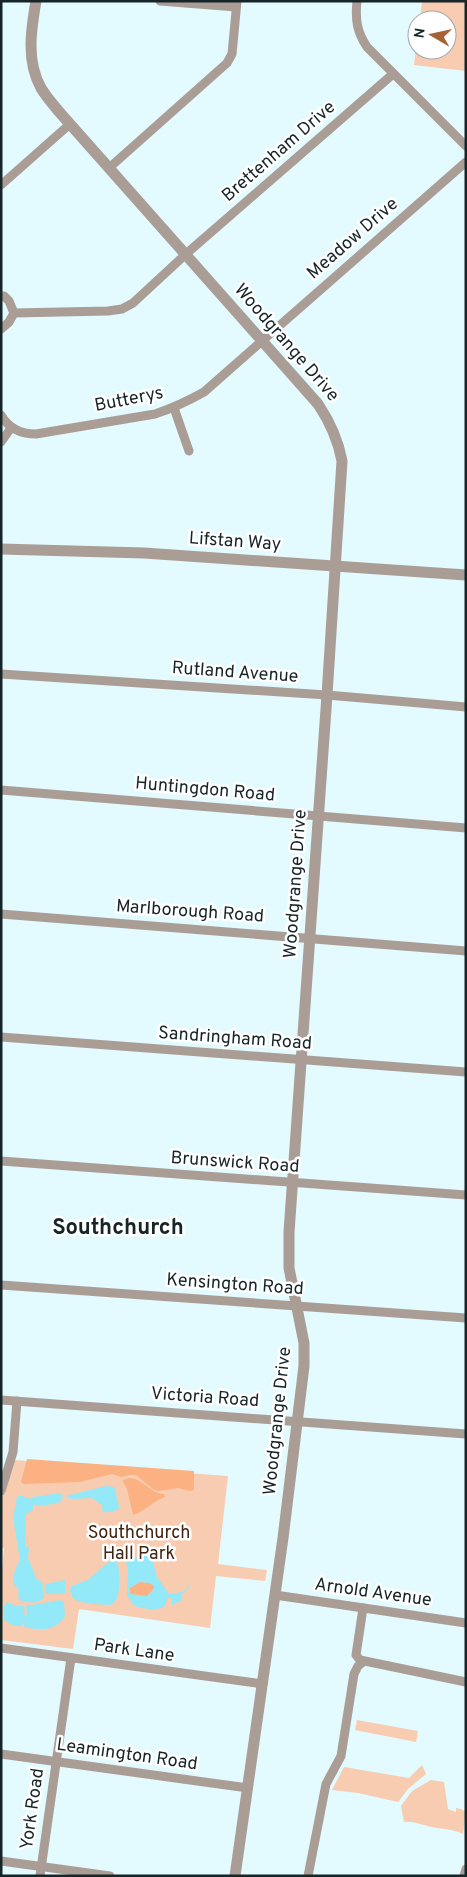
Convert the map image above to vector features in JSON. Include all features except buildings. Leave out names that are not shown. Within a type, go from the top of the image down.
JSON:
[{"type":"street","name":"Woodgrange Drive","points":[[36,1],[31,44],[35,74],[47,97],[318,404],[331,424],[342,460],[288,1256],[290,1280],[302,1330],[305,1357],[263,1684],[235,1876]]},
{"type":"street","points":[[109,168],[227,63],[232,54],[236,4],[160,1]]},
{"type":"street","points":[[357,1],[356,26],[360,38],[393,74],[466,146]]},
{"type":"street","name":"Brettenham Drive","points":[[186,254],[393,74]]},
{"type":"street","points":[[1,185],[70,124]]},
{"type":"street","name":"Meadow Drive","points":[[262,341],[466,162]]},
{"type":"street","points":[[14,313],[108,311],[122,308],[134,303],[186,254]]},
{"type":"street","points":[[1,296],[9,301],[14,313]]},
{"type":"street","points":[[1,329],[9,322],[14,313]]},
{"type":"street","name":"Butterys","points":[[11,428],[19,432],[36,434],[155,414],[174,408],[204,392],[262,341]]},
{"type":"street","points":[[174,408],[188,451]]},
{"type":"street","points":[[1,415],[11,428],[1,442]]},
{"type":"street","name":"Lifstan Way","points":[[1,549],[144,553],[466,575]]},
{"type":"street","name":"Rutland Avenue","points":[[1,674],[466,707]]},
{"type":"street","name":"Huntingdon Road","points":[[1,790],[466,828]]},
{"type":"street","name":"Marlborough Road","points":[[1,914],[466,951]]},
{"type":"street","name":"Sandringham Road","points":[[1,1037],[466,1072]]},
{"type":"street","name":"Brunswick Road","points":[[1,1161],[466,1195]]},
{"type":"street","name":"Kensington Road","points":[[1,1285],[466,1318]]},
{"type":"street","name":"Victoria Road","points":[[1,1400],[466,1434]]},
{"type":"street","points":[[1,1492],[13,1452],[17,1401]]},
{"type":"street","name":"Arnold Avenue","points":[[275,1595],[466,1623]]},
{"type":"street","points":[[363,1608],[356,1655],[362,1662],[466,1682]]},
{"type":"street","name":"Park Lane","points":[[1,1648],[263,1684]]},
{"type":"street","name":"York Road","points":[[41,1871],[71,1658]]},
{"type":"street","points":[[308,1876],[326,1784],[342,1756],[354,1674],[362,1662]]},
{"type":"street","name":"Leamington Road","points":[[1,1754],[248,1788]]},
{"type":"street","points":[[1,1861],[41,1871],[110,1876]]},
{"type":"street","points":[[464,1876],[466,1869]]},
{"type":"green space","points":[[422,1],[466,1],[466,71],[414,65],[415,60],[457,60],[457,10],[421,10]]},
{"type":"green space","name":"Southchurch Hall Park","points":[[14,1460],[228,1476],[218,1564],[267,1570],[265,1581],[216,1576],[210,1628],[79,1609],[73,1649],[1,1640],[1,1585],[4,1548],[1,1547],[1,1501]]},
{"type":"green space","points":[[357,1720],[418,1731],[416,1742],[355,1730]]},
{"type":"green space","points":[[422,1765],[426,1774],[408,1789],[398,1802],[358,1793],[332,1790],[344,1767],[409,1778]]},
{"type":"green space","points":[[431,1780],[444,1782],[448,1809],[456,1812],[456,1808],[466,1812],[463,1834],[451,1830],[404,1822],[401,1806],[412,1791]]},
{"type":"shaded area","points":[[27,1459],[194,1471],[194,1490],[178,1488],[158,1491],[136,1475],[121,1477],[112,1474],[79,1482],[24,1484],[21,1482]]},
{"type":"shaded area","points":[[130,1478],[164,1494],[165,1497],[133,1515],[127,1489],[122,1480]]},
{"type":"shaded area","points":[[140,1582],[151,1583],[154,1586],[154,1589],[146,1597],[130,1594],[130,1587]]},
{"type":"water","points":[[106,1486],[114,1487],[115,1489],[118,1510],[103,1513],[102,1505],[92,1498],[72,1499],[65,1496]]},
{"type":"water","points":[[60,1493],[63,1497],[60,1502],[43,1506],[33,1504],[33,1510],[26,1514],[25,1546],[29,1547],[28,1558],[37,1580],[42,1581],[44,1598],[32,1602],[19,1600],[18,1588],[13,1582],[20,1560],[13,1518],[17,1497],[19,1495],[31,1499],[32,1497]]},
{"type":"water","points":[[124,1554],[133,1557],[151,1555],[157,1577],[169,1594],[185,1590],[191,1581],[189,1588],[181,1595],[182,1600],[172,1605],[172,1598],[168,1598],[164,1607],[153,1610],[134,1606],[127,1595],[128,1570]],"holes":[[[140,1582],[150,1583],[154,1586],[154,1589],[147,1596],[130,1594],[130,1588]]]},
{"type":"water","points":[[117,1562],[119,1571],[119,1591],[112,1604],[104,1605],[84,1602],[73,1598],[70,1591],[71,1586],[88,1580],[107,1563]]},
{"type":"water","points":[[65,1580],[65,1594],[45,1594],[45,1584]]},
{"type":"water","points":[[60,1600],[64,1602],[65,1616],[57,1625],[47,1629],[24,1627],[25,1621],[22,1626],[17,1626],[10,1624],[4,1619],[4,1606],[7,1602],[16,1606],[24,1606],[25,1620],[26,1606]]},
{"type":"district","name":"Southchurch","points":[[118,1228]]}]
